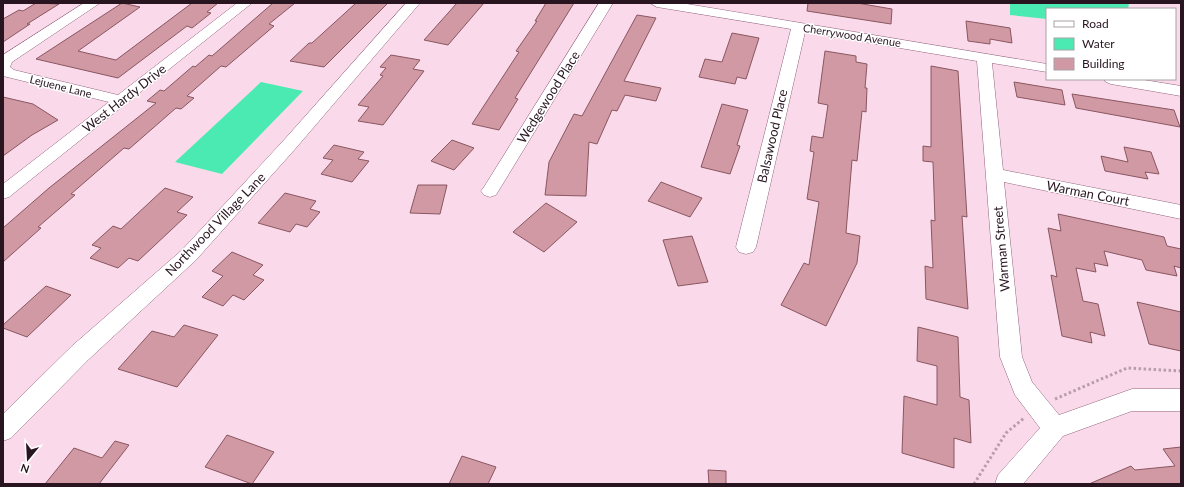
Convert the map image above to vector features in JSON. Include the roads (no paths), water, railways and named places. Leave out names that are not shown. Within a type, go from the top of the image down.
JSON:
[{"type":"street","name":"Lejuene Lane","points":[[93,3],[5,60],[3,67],[9,73],[121,100]]},
{"type":"street","name":"West Hardy Drive","points":[[3,192],[245,3]]},
{"type":"street","name":"Northwood Village Lane","points":[[3,430],[80,353],[189,255],[286,150],[413,3]]},
{"type":"street","name":"Wedgewood Place","points":[[490,191],[606,3]]},
{"type":"street","name":"Cherrywood Avenue","points":[[657,3],[1046,68]]},
{"type":"street","name":"Balsawood Place","points":[[746,247],[799,26]]},
{"type":"street","name":"Warman Street","points":[[984,57],[1011,357],[1023,388],[1055,428]]},
{"type":"street","points":[[1117,80],[1181,91]]},
{"type":"street","name":"Warman Court","points":[[994,174],[1181,212]]},
{"type":"street","points":[[1008,484],[1055,428],[1132,400],[1181,400]]},
{"type":"water","points":[[1010,3],[1129,3],[1128,8],[1046,8],[1046,19],[1010,15]]},
{"type":"water","points":[[261,82],[303,91],[222,174],[175,162]]}]
